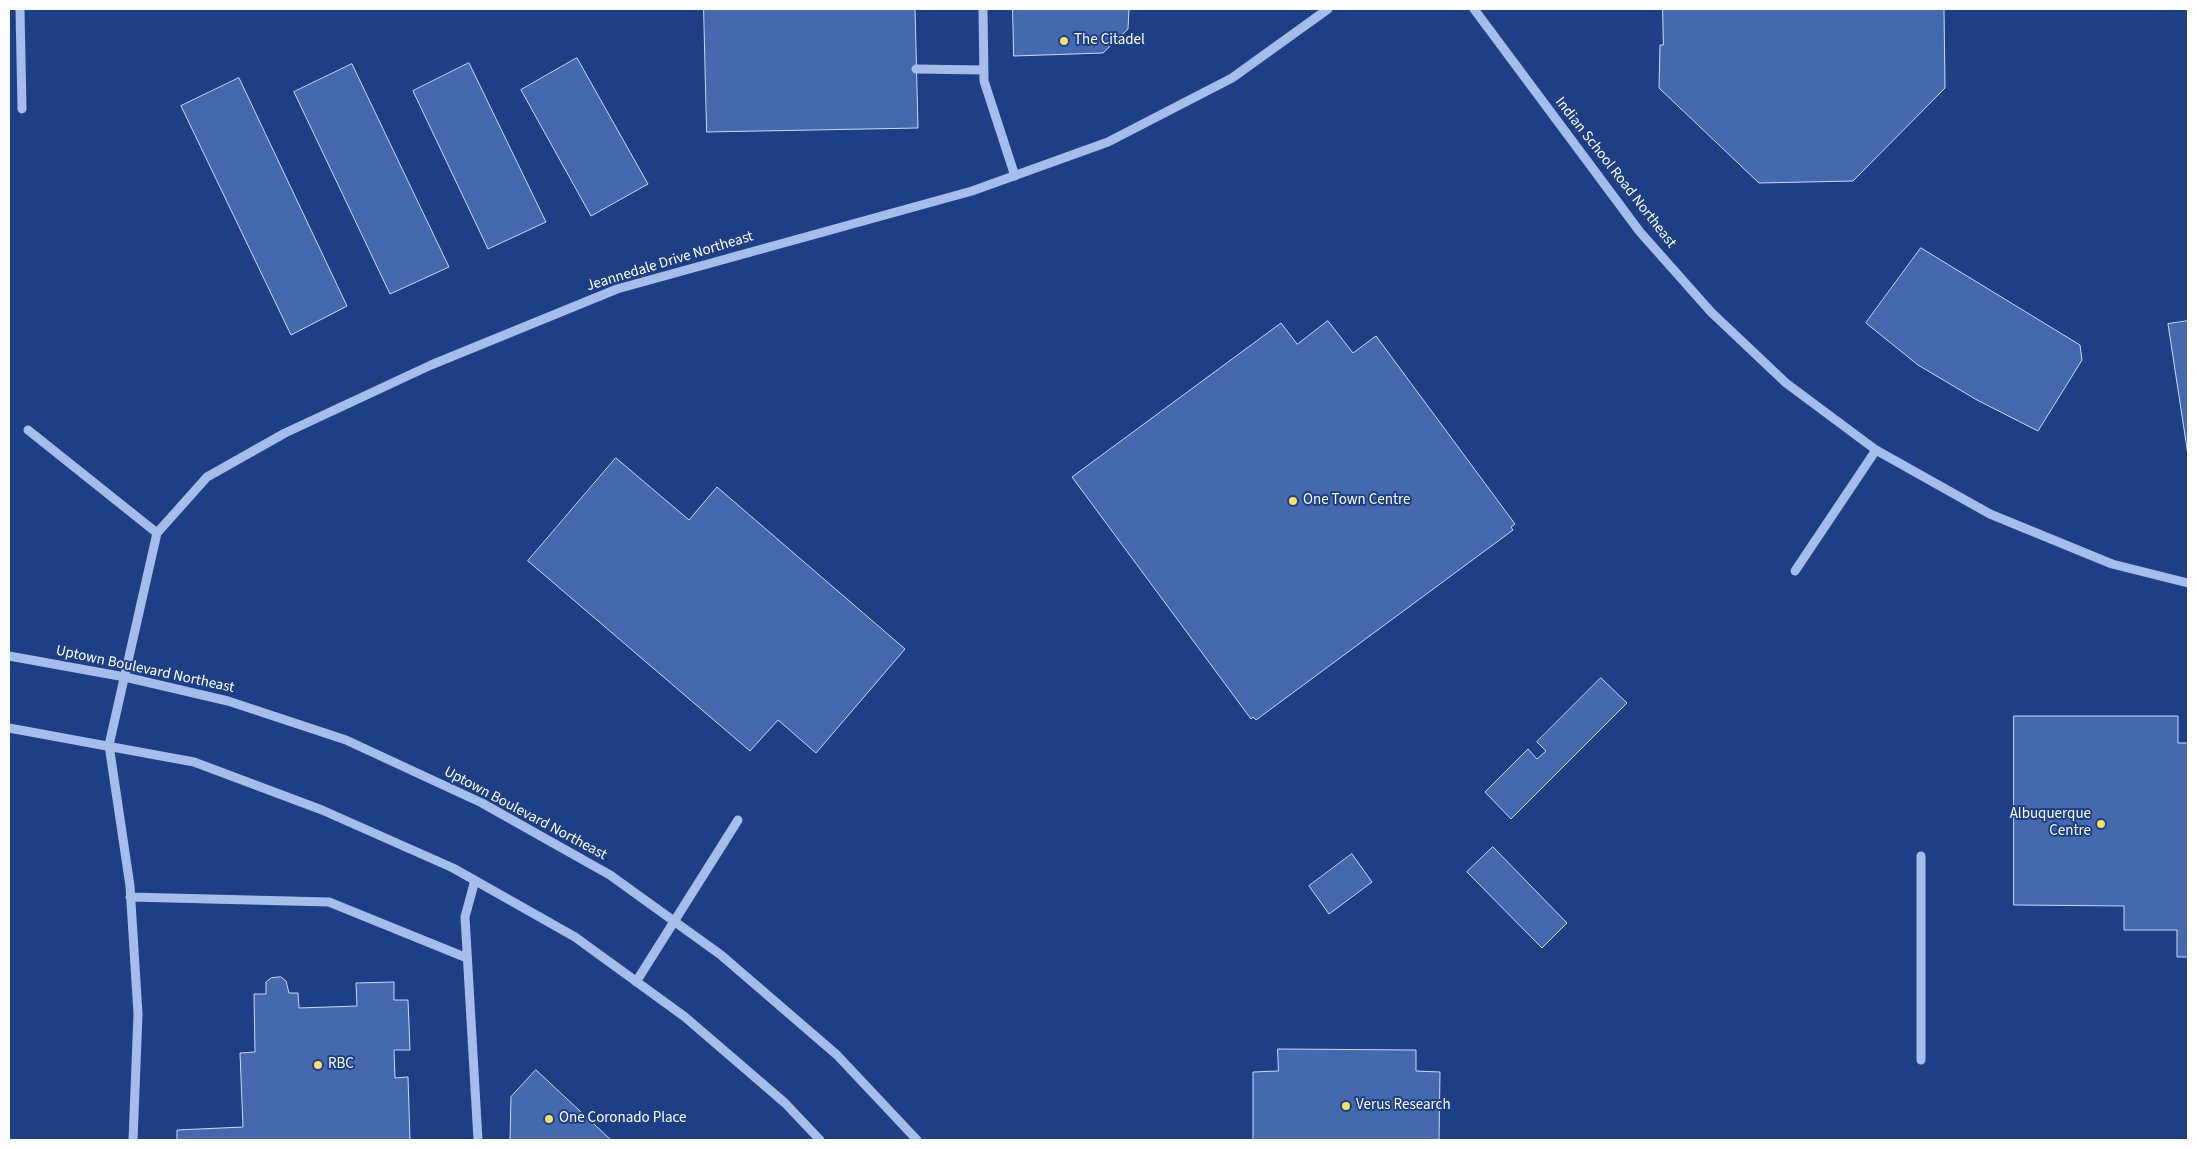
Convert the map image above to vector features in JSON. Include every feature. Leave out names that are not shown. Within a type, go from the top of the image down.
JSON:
[{"type":"street","points":[[20,9],[22,109]]},
{"type":"street","points":[[983,9],[984,81],[1015,176]]},
{"type":"street","name":"Jeannedale Drive Northeast","points":[[109,745],[157,533],[208,477],[285,433],[431,364],[617,289],[972,191],[1108,142],[1232,78],[1328,9]]},
{"type":"street","name":"Indian School Road Northeast","points":[[1474,9],[1640,232],[1711,312],[1786,383],[1876,450],[1990,514],[2112,564],[2188,583]]},
{"type":"street","points":[[916,69],[984,70]]},
{"type":"street","points":[[28,430],[157,533]]},
{"type":"street","points":[[1795,571],[1876,450]]},
{"type":"street","name":"Uptown Boulevard Northeast","points":[[9,656],[125,677],[228,701],[346,740],[482,803],[610,875],[721,955],[837,1055],[917,1140]]},
{"type":"street","points":[[9,728],[109,745],[203,766],[322,810],[453,868],[575,937],[685,1017],[786,1103],[820,1140]]},
{"type":"street","points":[[109,745],[130,897],[138,1014],[133,1140]]},
{"type":"street","points":[[636,982],[738,820]]},
{"type":"street","points":[[1921,856],[1921,1060]]},
{"type":"street","points":[[475,880],[465,917],[478,1140]]},
{"type":"street","points":[[130,897],[329,902],[468,958]]},
{"type":"building","points":[[704,9],[915,9],[918,128],[707,132]]},
{"type":"building","name":"The Citadel","points":[[1013,9],[1129,9],[1128,29],[1103,53],[1014,56]]},
{"type":"building","points":[[1663,9],[1944,9],[1945,88],[1853,181],[1759,183],[1659,88],[1660,45],[1663,45]]},
{"type":"building","points":[[577,58],[648,184],[591,216],[521,90]]},
{"type":"building","points":[[469,63],[546,222],[488,249],[413,91]]},
{"type":"building","points":[[352,64],[449,267],[390,294],[294,92]]},
{"type":"building","points":[[239,78],[347,306],[291,335],[181,106]]},
{"type":"building","points":[[1921,248],[2080,345],[2082,360],[2038,431],[1977,400],[1918,365],[1866,323]]},
{"type":"building","name":"One Town Centre","points":[[1328,321],[1353,353],[1376,336],[1515,524],[1511,527],[1513,530],[1256,720],[1253,717],[1251,719],[1072,477],[1281,323],[1297,344]]},
{"type":"building","points":[[2188,321],[2188,455],[2168,324]]},
{"type":"building","points":[[616,458],[689,520],[717,487],[905,649],[816,753],[778,720],[750,751],[528,561]]},
{"type":"building","points":[[1601,678],[1627,703],[1511,819],[1485,792],[1528,749],[1537,759],[1546,751],[1537,742]]},
{"type":"building","name":"Albuquerque Centre","points":[[2014,716],[2178,716],[2178,743],[2188,743],[2188,957],[2177,957],[2177,930],[2124,930],[2124,906],[2014,905]]},
{"type":"building","points":[[1493,847],[1567,923],[1542,948],[1467,872]]},
{"type":"building","points":[[1352,854],[1372,882],[1329,914],[1309,886]]},
{"type":"building","name":"RBC","points":[[281,977],[286,981],[289,993],[298,993],[299,1008],[357,1006],[356,983],[394,982],[394,1000],[408,1000],[410,1050],[394,1050],[395,1078],[408,1077],[410,1140],[177,1140],[177,1130],[243,1127],[240,1053],[255,1052],[254,994],[266,994],[266,982],[271,978]]},
{"type":"building","name":"Verus Research","points":[[1278,1049],[1416,1050],[1416,1071],[1440,1072],[1439,1140],[1253,1140],[1253,1072],[1278,1071]]},
{"type":"building","name":"One Coronado Place","points":[[536,1070],[611,1140],[510,1140],[511,1097]]},
{"type":"place","name":"The Citadel","points":[[1064,41]]},
{"type":"place","name":"One Town Centre","points":[[1293,501]]},
{"type":"place","name":"Albuquerque Centre","points":[[2101,824]]},
{"type":"place","name":"RBC","points":[[318,1065]]},
{"type":"place","name":"Verus Research","points":[[1346,1106]]},
{"type":"place","name":"One Coronado Place","points":[[549,1119]]}]
